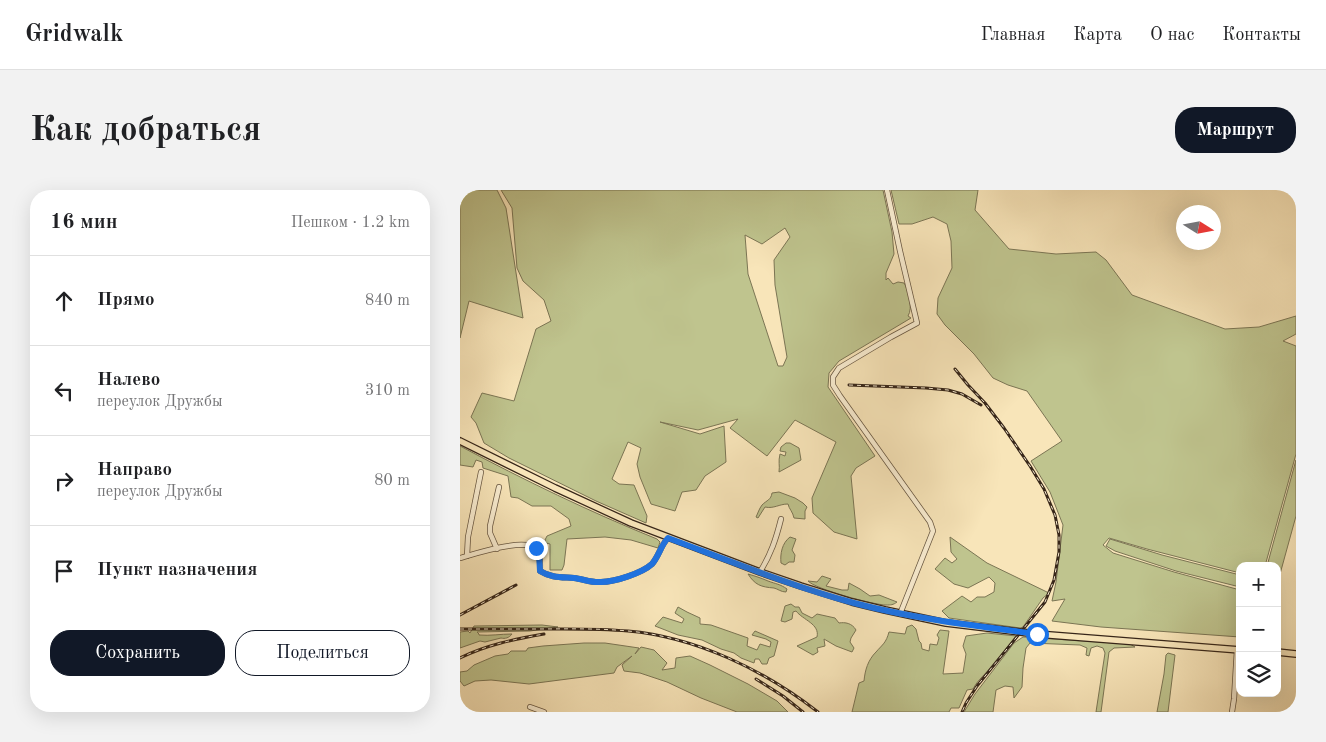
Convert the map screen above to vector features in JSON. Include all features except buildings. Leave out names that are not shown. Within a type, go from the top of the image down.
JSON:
[{"type":"main road","points":[[460,441],[598,509],[631,523],[760,572],[852,602],[900,614],[946,622],[1037,634],[1236,649]]},
{"type":"main road","points":[[1281,652],[1296,654]]},
{"type":"street","points":[[887,190],[917,323],[891,336],[839,368],[833,377],[834,385],[840,396],[930,522],[933,531],[900,614]]},
{"type":"street","points":[[467,556],[468,537],[481,472]]},
{"type":"street","points":[[497,548],[490,534],[490,526],[499,487]]},
{"type":"street","points":[[760,572],[775,542],[781,519]]},
{"type":"street","points":[[460,558],[497,548],[528,544],[536,548],[539,554],[540,571],[549,576],[601,582],[643,571],[653,563],[668,538]]},
{"type":"street","points":[[1232,712],[1238,652]]},
{"type":"street","points":[[530,707],[544,712]]},
{"type":"green space","points":[[460,190],[497,190],[506,208],[523,318],[469,301],[460,338]]},
{"type":"green space","points":[[501,190],[883,190],[892,232],[894,254],[886,273],[886,280],[888,278],[893,284],[898,282],[904,283],[910,300],[908,316],[911,318],[839,361],[829,373],[828,387],[875,456],[856,468],[851,476],[857,539],[834,532],[813,513],[812,498],[836,442],[795,420],[767,456],[730,428],[738,419],[698,430],[660,422],[700,434],[724,426],[726,462],[705,476],[696,490],[682,492],[675,511],[651,504],[637,464],[641,448],[628,442],[612,479],[619,484],[634,485],[647,516],[646,523],[596,501],[509,458],[484,443],[476,423],[471,417],[482,393],[514,401],[536,329],[551,321],[544,300],[523,281],[517,268],[512,208]],"holes":[[[785,228],[790,237],[774,260],[775,285],[787,357],[783,366],[778,366],[748,274],[745,235],[762,244]]]},
{"type":"green space","points":[[891,190],[978,190],[975,210],[1009,249],[1056,254],[1096,252],[1106,260],[1132,295],[1225,329],[1259,327],[1296,316],[1296,334],[1283,341],[1296,346],[1296,454],[1266,562],[1236,562],[1236,572],[1109,538],[1103,545],[1113,553],[1236,589],[1236,637],[1101,627],[1052,621],[1065,599],[1052,601],[1063,525],[1050,492],[1031,461],[1062,441],[1027,391],[993,378],[974,354],[945,325],[937,314],[938,298],[952,268],[951,241],[947,224],[933,217],[912,224],[899,224]]},
{"type":"green space","points":[[786,443],[799,448],[801,460],[779,472],[780,454],[785,456],[786,452],[780,451],[781,447]]},
{"type":"green space","points":[[460,446],[557,495],[657,539],[660,542],[658,548],[631,540],[605,537],[567,539],[562,570],[550,570],[550,544],[546,543],[545,540],[547,536],[571,526],[569,519],[551,506],[532,506],[518,498],[511,497],[508,476],[483,468],[482,462],[476,460],[473,467],[460,465]]},
{"type":"green space","points":[[1296,460],[1296,516],[1281,570],[1281,562],[1268,562]]},
{"type":"green space","points":[[779,492],[795,498],[807,507],[805,519],[794,518],[788,504],[765,507],[758,518],[756,517],[761,506],[770,499],[772,493]]},
{"type":"green space","points":[[790,537],[796,539],[792,550],[795,555],[794,562],[789,562],[785,565],[781,563],[781,552],[783,545]]},
{"type":"green space","points":[[950,537],[987,563],[1049,593],[1043,598],[1023,627],[949,618],[942,611],[962,596],[971,602],[977,597],[985,597],[994,592],[995,583],[989,577],[968,588],[954,584],[935,569],[945,558],[952,563],[957,559],[951,552]]},
{"type":"green space","points":[[1110,539],[1162,555],[1236,574],[1236,586],[1176,571],[1115,551],[1106,546]]},
{"type":"green space","points":[[748,574],[782,586],[787,589],[786,592],[759,585]]},
{"type":"green space","points":[[822,576],[831,579],[826,586],[848,590],[849,583],[870,596],[879,595],[897,602],[888,605],[870,602],[821,588],[808,581],[817,582]]},
{"type":"green space","points":[[791,604],[799,607],[802,613],[812,618],[817,614],[835,618],[839,623],[850,624],[856,630],[850,642],[854,648],[852,652],[824,639],[825,646],[817,648],[818,652],[813,655],[797,646],[817,637],[817,633],[814,625],[796,611],[793,612],[792,619],[785,622],[781,621],[785,606]]},
{"type":"green space","points":[[678,607],[700,618],[700,624],[711,625],[748,638],[747,646],[757,650],[760,644],[770,647],[771,642],[752,635],[755,631],[778,641],[774,656],[769,658],[767,664],[762,664],[759,659],[755,659],[754,663],[702,640],[678,635],[655,626],[663,617],[682,623],[684,619],[675,613]]},
{"type":"green space","points":[[542,625],[558,627],[530,631],[477,632],[479,635],[512,634],[507,638],[485,642],[480,641],[460,648],[460,632],[468,631],[470,633],[474,626]]},
{"type":"green space","points":[[912,625],[916,629],[922,649],[929,651],[930,644],[937,645],[939,638],[937,635],[940,630],[949,631],[943,674],[963,673],[966,654],[963,646],[966,636],[987,633],[1016,636],[973,689],[967,690],[959,708],[951,708],[949,712],[852,712],[859,683],[864,681],[866,669],[873,655],[885,641],[889,632],[905,634],[907,627]]},
{"type":"green space","points":[[1023,637],[1130,644],[1135,647],[1114,648],[1109,652],[1101,712],[1096,712],[1105,653],[1103,648],[1097,646],[1091,648],[1089,656],[1086,655],[1087,648],[1080,645],[1030,643],[1026,648],[1022,687],[1014,698],[1013,687],[1005,686],[996,690],[993,712],[964,712],[975,694],[1014,643]]},
{"type":"green space","points":[[605,643],[639,648],[635,654],[641,647],[654,650],[667,663],[662,670],[675,668],[676,658],[690,656],[748,684],[777,701],[788,712],[737,712],[667,682],[640,673],[624,671],[622,665],[632,656],[617,667],[614,673],[529,684],[491,680],[475,681],[464,686],[460,681],[460,672],[467,671],[474,665],[495,656],[508,654],[511,651],[526,651],[528,648]]},
{"type":"green space","points":[[1168,653],[1175,655],[1168,712],[1157,712],[1166,655]]},
{"type":"railway","points":[[955,369],[985,403],[1030,466],[1044,489],[1055,515],[1059,535],[1059,552],[1054,580],[1045,602],[977,686],[962,712]]},
{"type":"railway","points":[[849,385],[948,390],[962,394],[981,405]]},
{"type":"railway","points":[[460,615],[516,585]]},
{"type":"railway","points":[[460,629],[604,629],[653,634],[679,640],[704,648],[752,669],[775,682],[818,712]]},
{"type":"railway","points":[[460,658],[480,649],[544,634]]},
{"type":"railway","points":[[756,679],[783,696],[803,712]]},
{"type":"route","points":[[536,548],[539,554],[540,571],[549,576],[601,582],[643,571],[653,563],[668,538],[760,572],[852,602],[910,616],[1037,634]]}]
